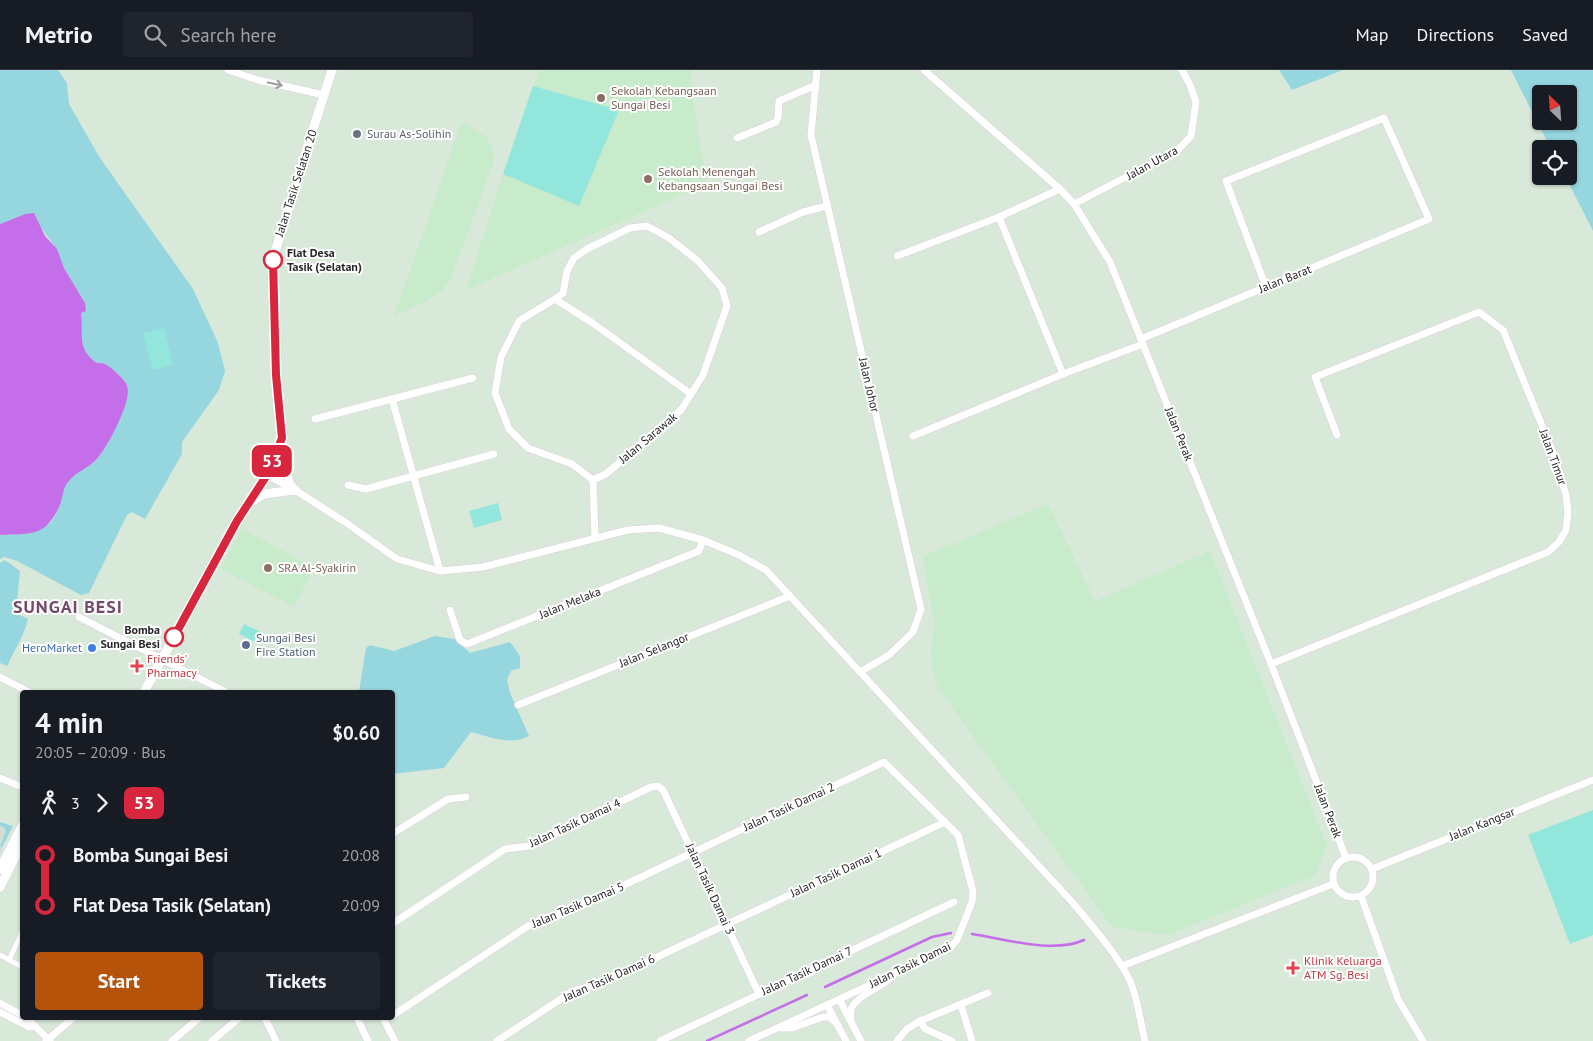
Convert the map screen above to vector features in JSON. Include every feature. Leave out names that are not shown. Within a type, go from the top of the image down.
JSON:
[{"type":"street","points":[[228,70],[258,80],[324,95]]},
{"type":"street","name":"Jalan Tasik Selatan 20","points":[[145,690],[237,521],[267,475],[282,438],[276,375],[272,262],[332,70]]},
{"type":"street","name":"Jalan Johor","points":[[817,70],[811,135],[921,609],[913,632],[889,655],[860,672]]},
{"type":"street","name":"Jalan Perak","points":[[924,70],[1060,189],[1074,204],[1110,262],[1271,664],[1346,858]]},
{"type":"street","name":"Jalan Utara","points":[[1074,204],[1178,150],[1191,136],[1196,102],[1182,70]]},
{"type":"street","points":[[737,138],[776,122],[780,100],[816,85]]},
{"type":"street","name":"Jalan Barat","points":[[913,436],[1429,219],[1384,118],[1226,181],[1266,287]]},
{"type":"street","points":[[897,256],[999,217],[1060,189]]},
{"type":"street","points":[[759,232],[803,212],[827,206]]},
{"type":"street","points":[[999,217],[1063,374]]},
{"type":"street","name":"Jalan Sarawak","points":[[555,299],[563,293],[567,271],[574,258],[586,248],[630,228],[647,226],[669,238],[698,261],[722,288],[727,306],[703,375],[681,410],[606,474],[593,480]]},
{"type":"street","points":[[595,538],[593,480],[572,464],[528,448],[509,429],[495,393],[501,357],[519,321],[555,299],[594,324],[691,394]]},
{"type":"street","name":"Jalan Timur","points":[[1271,664],[1548,552],[1559,542],[1566,530],[1568,512],[1566,495],[1554,455],[1503,330],[1479,312],[1315,377],[1337,435]]},
{"type":"street","points":[[315,419],[473,378]]},
{"type":"street","points":[[392,398],[440,571]]},
{"type":"street","points":[[282,438],[284,467],[287,479],[295,490]]},
{"type":"street","points":[[348,485],[366,489],[494,454]]},
{"type":"street","points":[[267,475],[295,490],[345,522],[397,559],[440,571],[483,567],[628,530],[659,528],[704,540],[739,555],[766,570],[1089,922],[1122,966],[1130,982],[1144,1041]]},
{"type":"street","points":[[247,504],[264,494],[295,490]]},
{"type":"street","name":"Jalan Melaka","points":[[450,610],[460,640],[466,644],[699,551],[704,540]]},
{"type":"street","name":"Jalan Selangor","points":[[518,704],[790,596]]},
{"type":"street","points":[[79,617],[222,690]]},
{"type":"street","points":[[0,677],[25,690]]},
{"type":"street","name":"Jalan Tasik Damai","points":[[749,1041],[950,948],[954,944],[972,902],[973,891],[958,835],[884,762]]},
{"type":"street","name":"Jalan Tasik Damai 2","points":[[693,853],[884,762]]},
{"type":"street","points":[[0,778],[20,786]]},
{"type":"street","name":"Jalan Kangsar","points":[[1372,869],[1593,780]]},
{"type":"street","name":"Jalan Tasik Damai 3","points":[[658,786],[663,790],[759,994]]},
{"type":"street","name":"Jalan Tasik Damai 4","points":[[395,922],[505,849],[528,846],[651,787],[658,786]]},
{"type":"street","points":[[395,832],[448,799],[466,797]]},
{"type":"street","name":"Jalan Tasik Damai 1","points":[[727,924],[945,822]]},
{"type":"street","points":[[0,869],[20,830]]},
{"type":"street","points":[[0,887],[20,847]]},
{"type":"street","name":"Jalan Tasik Damai 5","points":[[395,1013],[528,926],[565,913],[693,853]]},
{"type":"street","points":[[1358,857],[1372,869],[1373,880],[1371,886],[1361,896],[1349,898],[1343,896],[1333,884],[1334,870],[1337,864],[1346,858],[1358,857]]},
{"type":"street","points":[[1122,966],[1333,884]]},
{"type":"street","points":[[1361,896],[1398,999],[1423,1041]]},
{"type":"street","name":"Jalan Tasik Damai 7","points":[[660,1041],[954,902]]},
{"type":"street","name":"Jalan Tasik Damai 6","points":[[497,1041],[573,992],[604,982],[727,924]]},
{"type":"street","points":[[9,960],[20,936]]},
{"type":"street","points":[[0,956],[20,966]]},
{"type":"street","points":[[851,1022],[850,1011],[854,1002],[883,985],[895,973]]},
{"type":"street","points":[[897,1041],[907,1029],[920,1021],[988,994]]},
{"type":"street","points":[[839,999],[861,1041]]},
{"type":"street","points":[[0,1003],[20,1014]]},
{"type":"street","points":[[827,1005],[846,1041]]},
{"type":"street","points":[[961,1005],[972,1041]]},
{"type":"street","points":[[0,1012],[20,1019]]},
{"type":"street","points":[[778,1028],[792,1028],[823,1017],[829,1018],[838,1025]]},
{"type":"street","points":[[29,1022],[48,1040],[71,1020]]},
{"type":"street","points":[[172,1041],[196,1020]]},
{"type":"street","points":[[212,1041],[237,1020]]},
{"type":"street","points":[[266,1020],[276,1041]]},
{"type":"street","points":[[358,1020],[368,1041]]},
{"type":"street","points":[[389,1020],[394,1041]]},
{"type":"street","points":[[920,1021],[926,1029],[952,1041]]},
{"type":"shaded area","points":[[0,70],[58,70],[67,83],[69,104],[100,158],[193,289],[218,343],[225,371],[219,390],[182,442],[182,454],[145,519],[132,512],[127,515],[89,593],[81,595],[17,561],[4,557],[0,559],[0,535],[23,534],[40,530],[51,522],[58,510],[63,491],[69,480],[96,460],[105,447],[116,427],[127,398],[128,389],[124,380],[112,368],[97,363],[86,352],[82,341],[81,313],[85,303],[64,268],[53,244],[42,229],[25,214],[0,224]]},
{"type":"shaded area","name":"Sekolah Menengah Kebangsaan Sungai Besi","points":[[539,70],[692,70],[690,79],[706,184],[466,290],[503,174],[579,206],[619,110],[533,86]]},
{"type":"shaded area","points":[[1279,70],[1343,70],[1292,90]]},
{"type":"shaded area","points":[[1511,70],[1593,70],[1593,231],[1570,185],[1577,185],[1577,140],[1546,140],[1541,130],[1578,130],[1578,85],[1532,85],[1532,111]]},
{"type":"shaded area","points":[[533,86],[619,110],[579,206],[503,174]]},
{"type":"shaded area","points":[[462,122],[485,136],[492,146],[494,161],[449,283],[426,302],[394,316]]},
{"type":"shaded area","points":[[34,213],[45,236],[57,249],[64,268],[85,303],[86,311],[81,313],[82,341],[86,352],[97,363],[112,368],[124,380],[128,391],[125,407],[106,447],[96,460],[67,483],[58,509],[50,522],[35,532],[0,535],[0,224],[25,214]]},
{"type":"shaded area","points":[[164,328],[173,365],[152,370],[143,333]]},
{"type":"shaded area","points":[[498,503],[502,520],[474,528],[469,511]]},
{"type":"shaded area","points":[[1048,504],[1095,601],[1210,551],[1327,846],[1314,876],[1168,935],[1112,927],[948,702],[937,685],[933,672],[931,656],[934,622],[923,556]]},
{"type":"shaded area","name":"SRA Al-Syakirin","points":[[242,529],[314,567],[294,607],[221,569]]},
{"type":"shaded area","points":[[5,560],[20,571],[16,613],[28,619],[22,637],[7,666],[0,663],[0,563]]},
{"type":"shaded area","points":[[244,624],[265,634],[259,644],[239,634]]},
{"type":"shaded area","points":[[435,636],[454,639],[470,653],[510,642],[520,656],[520,668],[511,671],[507,680],[510,693],[529,736],[522,739],[508,740],[471,732],[444,768],[395,774],[395,690],[359,690],[366,648],[370,645],[394,651]]},
{"type":"shaded area","points":[[1593,810],[1593,935],[1570,944],[1528,835]]},
{"type":"shaded area","points":[[0,822],[13,826],[0,851]]},
{"type":"shaded area","points":[[0,826],[4,827],[6,831],[0,846]]},
{"type":"waterway","points":[[825,987],[932,937],[951,933]]},
{"type":"waterway","points":[[972,934],[1044,946],[1072,944],[1084,940]]},
{"type":"waterway","points":[[707,1041],[807,995]]},
{"type":"bus line","name":"53","points":[[174,637],[237,521],[267,475],[282,438],[276,375],[273,260]]},
{"type":"place","name":"Sekolah Kebangsaan Sungai Besi","points":[[601,98]]},
{"type":"place","name":"Surau As-Solihin","points":[[357,134]]},
{"type":"place","name":"Sekolah Menengah Kebangsaan Sungai Besi","points":[[648,179]]},
{"type":"place","name":"Flat Desa Tasik (Selatan)","points":[[273,260]]},
{"type":"place","name":"SRA Al-Syakirin","points":[[268,568]]},
{"type":"place","name":"Bomba Sungai Besi","points":[[174,637]]},
{"type":"place","name":"Sungai Besi Fire Station","points":[[246,645]]},
{"type":"place","name":"HeroMarket","points":[[92,648]]},
{"type":"place","name":"Friends' Pharmacy","points":[[137,666]]},
{"type":"place","name":"Klinik Keluarga ATM Sg. Besi","points":[[1293,968]]},
{"type":"district","name":"SUNGAI BESI","points":[[68,607]]}]
